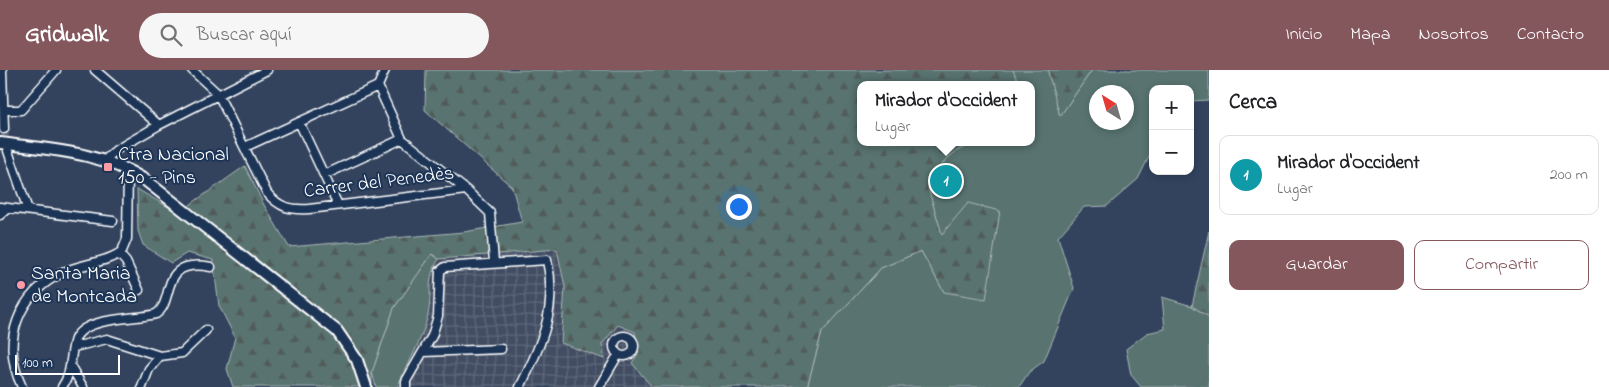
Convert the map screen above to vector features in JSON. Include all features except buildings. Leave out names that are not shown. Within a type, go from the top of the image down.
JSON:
[{"type":"main road","points":[[4,147],[106,160],[128,169],[145,180],[337,331],[357,360],[366,387]]},
{"type":"street","points":[[2,70],[4,129]]},
{"type":"street","points":[[4,110],[21,110],[56,70]]},
{"type":"street","points":[[95,70],[159,125]]},
{"type":"street","name":"Carrer del Penedès","points":[[192,70],[218,94],[267,193],[275,203],[284,208],[338,205],[466,190]]},
{"type":"street","points":[[106,160],[116,150],[159,125],[267,70]]},
{"type":"street","points":[[245,146],[378,86],[385,70]]},
{"type":"street","points":[[378,86],[402,138],[466,190],[490,213],[494,262]]},
{"type":"street","points":[[299,122],[338,205]]},
{"type":"street","points":[[324,176],[402,138]]},
{"type":"street","points":[[4,147],[28,210]]},
{"type":"street","points":[[22,387],[14,373],[8,340],[12,325],[23,306],[36,290],[56,276],[73,268],[119,254],[124,248],[127,239],[128,169]]},
{"type":"street","points":[[0,215],[4,208],[113,221]]},
{"type":"street","points":[[119,254],[126,262],[139,290]]},
{"type":"street","points":[[406,387],[406,381],[432,336],[438,316],[440,271],[445,267],[494,262],[547,260],[551,279],[550,314],[537,353],[520,387]]},
{"type":"street","points":[[62,387],[71,366],[76,338],[92,324],[159,313],[172,279],[179,271],[190,265],[211,267]]},
{"type":"street","points":[[74,347],[106,339],[160,356],[182,353],[206,330]]},
{"type":"street","points":[[423,352],[501,349]]},
{"type":"street","points":[[598,387],[618,355]]},
{"type":"street","points":[[142,387],[149,369],[160,356]]},
{"type":"street","points":[[71,366],[83,387]]},
{"type":"shaded area","points":[[557,249],[565,287],[561,343],[604,358],[602,344],[618,325],[635,332],[639,352],[632,363],[652,387],[397,387],[418,342],[428,314],[431,271],[439,259]]},
{"type":"green space","points":[[426,70],[1013,70],[1017,81],[857,81],[857,146],[968,146],[954,153],[942,164],[928,188],[942,234],[968,203],[1000,211],[986,299],[944,292],[921,251],[881,268],[822,332],[807,387],[652,387],[632,363],[639,352],[635,332],[618,325],[602,344],[604,359],[561,343],[565,287],[557,249],[439,259],[432,254],[394,308],[372,372],[372,387],[233,387],[227,369],[235,337],[219,306],[213,260],[187,253],[171,263],[143,245],[138,231],[137,189],[182,215],[191,204],[245,166],[264,205],[289,247],[464,232],[522,222],[512,187],[425,110]]},
{"type":"green space","points":[[1013,70],[1049,70],[1060,116],[1092,70],[1209,70],[1209,100],[1194,101],[1194,85],[1149,85],[1149,157],[1138,179],[1107,206],[1084,207],[1058,237],[1074,288],[1044,361],[1029,372],[1019,387],[807,387],[822,332],[881,268],[921,251],[944,292],[942,235],[928,188],[947,158],[968,146],[1035,146],[1035,81],[1017,81]]},
{"type":"green space","points":[[1049,70],[1092,70],[1060,116],[1048,72]]},
{"type":"green space","points":[[1209,231],[1209,317],[1192,306]]},
{"type":"green space","points":[[432,254],[439,259],[432,273],[428,315],[418,343],[397,387],[376,387],[372,372],[394,308]]},
{"type":"green space","points":[[1162,297],[1192,306],[1209,317],[1209,387],[1141,387],[1131,375],[1126,349],[1147,333],[1165,329]]},
{"type":"tunnel","points":[[4,129],[7,149]]},
{"type":"place","name":"Ctra Nacional 150 - Pins","points":[[108,167]]},
{"type":"place","name":"Mirador d'Occident","points":[[946,181]]},
{"type":"place","name":"Santa Maria de Montcada","points":[[21,285]]}]
